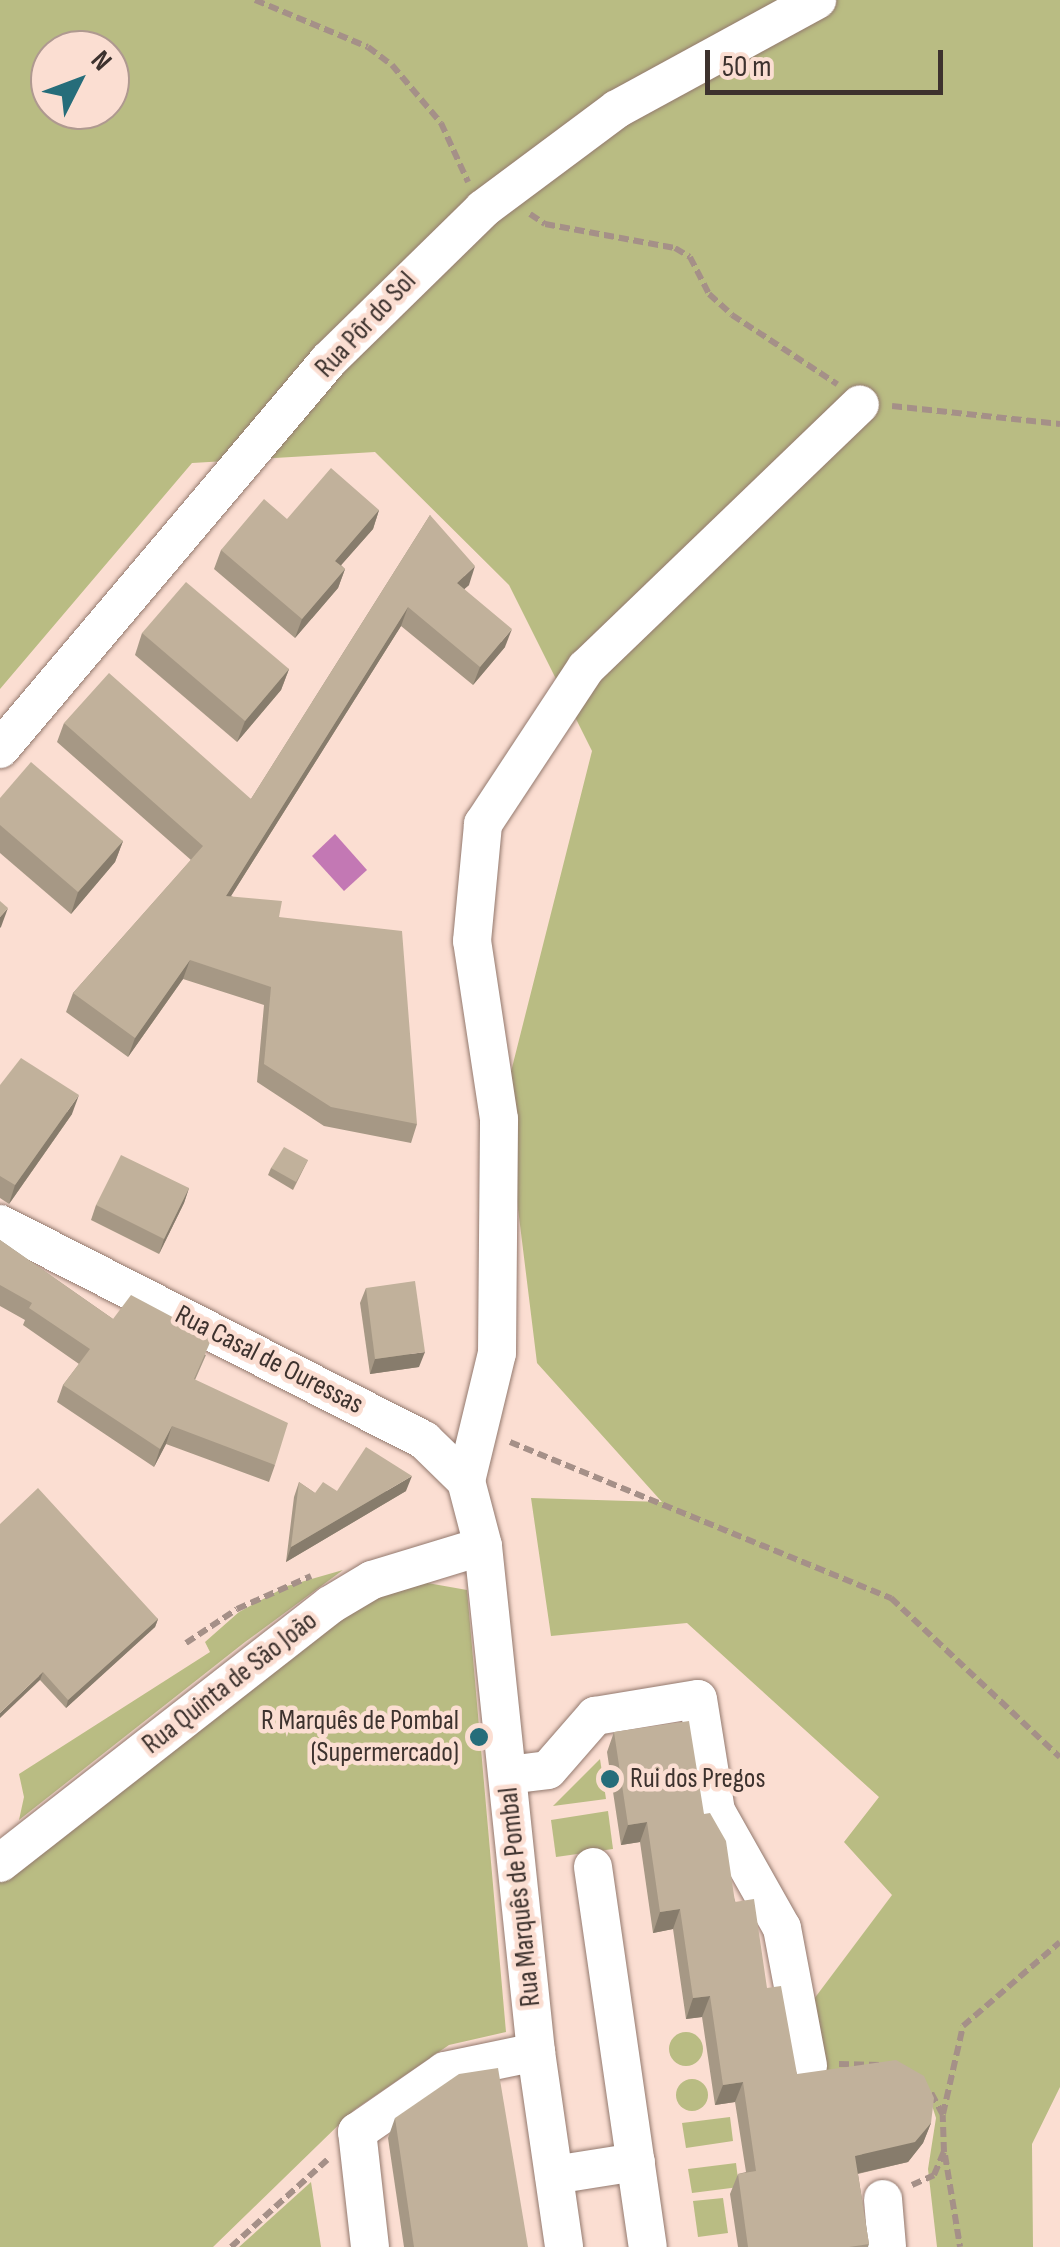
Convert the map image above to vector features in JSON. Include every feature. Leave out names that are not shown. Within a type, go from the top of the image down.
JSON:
[{"type":"street","name":"Rua Pôr do Sol","points":[[0,750],[329,360],[497,198],[688,65],[817,0]]},
{"type":"street","points":[[482,1546],[466,1480],[497,1353],[499,1119],[472,940],[482,824],[586,668],[860,404]]},
{"type":"street","name":"Rua Casal de Ouressas","points":[[0,1224],[424,1440],[466,1480]]},
{"type":"street","name":"Rua Marquês de Pombal","points":[[482,1546],[536,2052],[564,2247]]},
{"type":"street","name":"Rua Quinta de São João","points":[[0,1863],[330,1606],[372,1580],[482,1546]]},
{"type":"street","points":[[508,1776],[548,1770],[595,1716],[698,1699],[716,1811],[782,1928],[808,2066]]},
{"type":"street","points":[[593,1867],[648,2247]]},
{"type":"street","points":[[370,2247],[357,2132],[445,2071],[536,2052]]},
{"type":"street","points":[[554,2175],[636,2162]]},
{"type":"street","points":[[883,2199],[887,2247]]},
{"type":"path","points":[[255,0],[368,47],[392,65],[497,198],[545,224],[612,232],[690,256],[709,294],[732,315],[800,354],[860,404],[1060,424]]},
{"type":"path","points":[[478,1430],[891,1598],[1060,1756]]},
{"type":"path","points":[[186,1643],[286,1582],[322,1573]]},
{"type":"path","points":[[960,2247],[944,2152],[942,2115],[963,2026],[1060,1942]]},
{"type":"path","points":[[808,2066],[888,2066]]},
{"type":"path","points":[[928,2086],[942,2115]]},
{"type":"path","points":[[232,2247],[357,2132]]},
{"type":"path","points":[[883,2199],[934,2175],[944,2152]]},
{"type":"green space","points":[[0,0],[1060,0],[1060,2087],[1032,2144],[1033,2247],[937,2247],[928,2169],[936,2118],[929,2096],[823,2084],[811,2003],[892,1895],[844,1842],[879,1797],[687,1623],[551,1636],[531,1498],[662,1502],[537,1363],[514,1176],[499,1119],[592,751],[509,585],[375,452],[192,463],[0,689]]},
{"type":"green space","points":[[343,1570],[19,1820],[24,1797],[19,1774],[210,1652],[205,1642],[239,1612],[287,1586]]},
{"type":"green space","points":[[405,1579],[467,1590],[506,2032],[449,2045],[354,2110],[213,2247],[0,2247],[0,1875],[352,1603]]},
{"type":"green space","points":[[600,1759],[606,1799],[553,1806]]},
{"type":"green space","points":[[608,1811],[613,1849],[556,1857],[551,1820]]},
{"type":"green space","points":[[686,2032],[698,2037],[703,2049],[698,2061],[686,2066],[674,2061],[669,2049],[674,2037]]},
{"type":"green space","points":[[692,2079],[703,2084],[708,2095],[703,2106],[692,2111],[681,2106],[676,2095],[681,2084]]},
{"type":"green space","points":[[730,2117],[733,2141],[686,2148],[682,2123]]},
{"type":"green space","points":[[736,2163],[739,2187],[692,2193],[688,2169]]},
{"type":"green space","points":[[311,2182],[321,2247],[239,2247]]},
{"type":"green space","points":[[723,2198],[728,2233],[698,2237],[693,2201]]},
{"type":"shaded area","points":[[335,834],[367,870],[344,891],[312,856]]},
{"type":"building","points":[[331,468],[379,510],[335,561],[345,569],[302,619],[221,550],[264,499],[287,519]]},
{"type":"building","points":[[430,515],[475,566],[457,583],[512,629],[480,667],[408,607],[226,896],[282,901],[279,917],[402,931],[417,1124],[331,1107],[264,1064],[271,987],[190,960],[135,1038],[73,993],[203,846],[64,723],[109,673],[251,799]]},
{"type":"building","points":[[186,582],[289,669],[245,721],[142,633]]},
{"type":"building","points":[[31,762],[123,841],[78,892],[0,825],[0,798]]},
{"type":"building","points":[[0,901],[8,908],[0,917]]},
{"type":"building","points":[[21,1058],[79,1095],[15,1185],[0,1176],[0,1085]]},
{"type":"building","points":[[284,1147],[308,1160],[296,1182],[271,1168]]},
{"type":"building","points":[[121,1155],[189,1188],[164,1239],[96,1205]]},
{"type":"building","points":[[0,1240],[113,1319],[131,1295],[212,1338],[194,1379],[288,1423],[275,1465],[172,1426],[160,1449],[63,1385],[90,1349],[29,1308],[32,1303],[0,1285]]},
{"type":"building","points":[[415,1281],[425,1352],[375,1359],[366,1288]]},
{"type":"building","points":[[366,1447],[412,1476],[291,1547],[299,1482],[315,1493],[323,1482],[337,1491]]},
{"type":"building","points":[[38,1488],[158,1619],[68,1700],[43,1672],[0,1713],[0,1524]]},
{"type":"building","points":[[689,1721],[704,1814],[710,1813],[726,1841],[735,1902],[754,1899],[767,1988],[781,1986],[797,2074],[896,2060],[924,2076],[934,2098],[931,2123],[915,2142],[855,2156],[869,2244],[748,2247],[738,2174],[756,2171],[743,2082],[723,2085],[710,1996],[693,1998],[680,1909],[660,1912],[647,1822],[628,1825],[614,1732]]},
{"type":"building","points":[[498,2068],[528,2247],[414,2247],[395,2118],[459,2074]]},
{"type":"place","name":"R Marquês de Pombal (Supermercado)","points":[[479,1737]]},
{"type":"place","name":"Rui dos Pregos","points":[[610,1779]]}]
